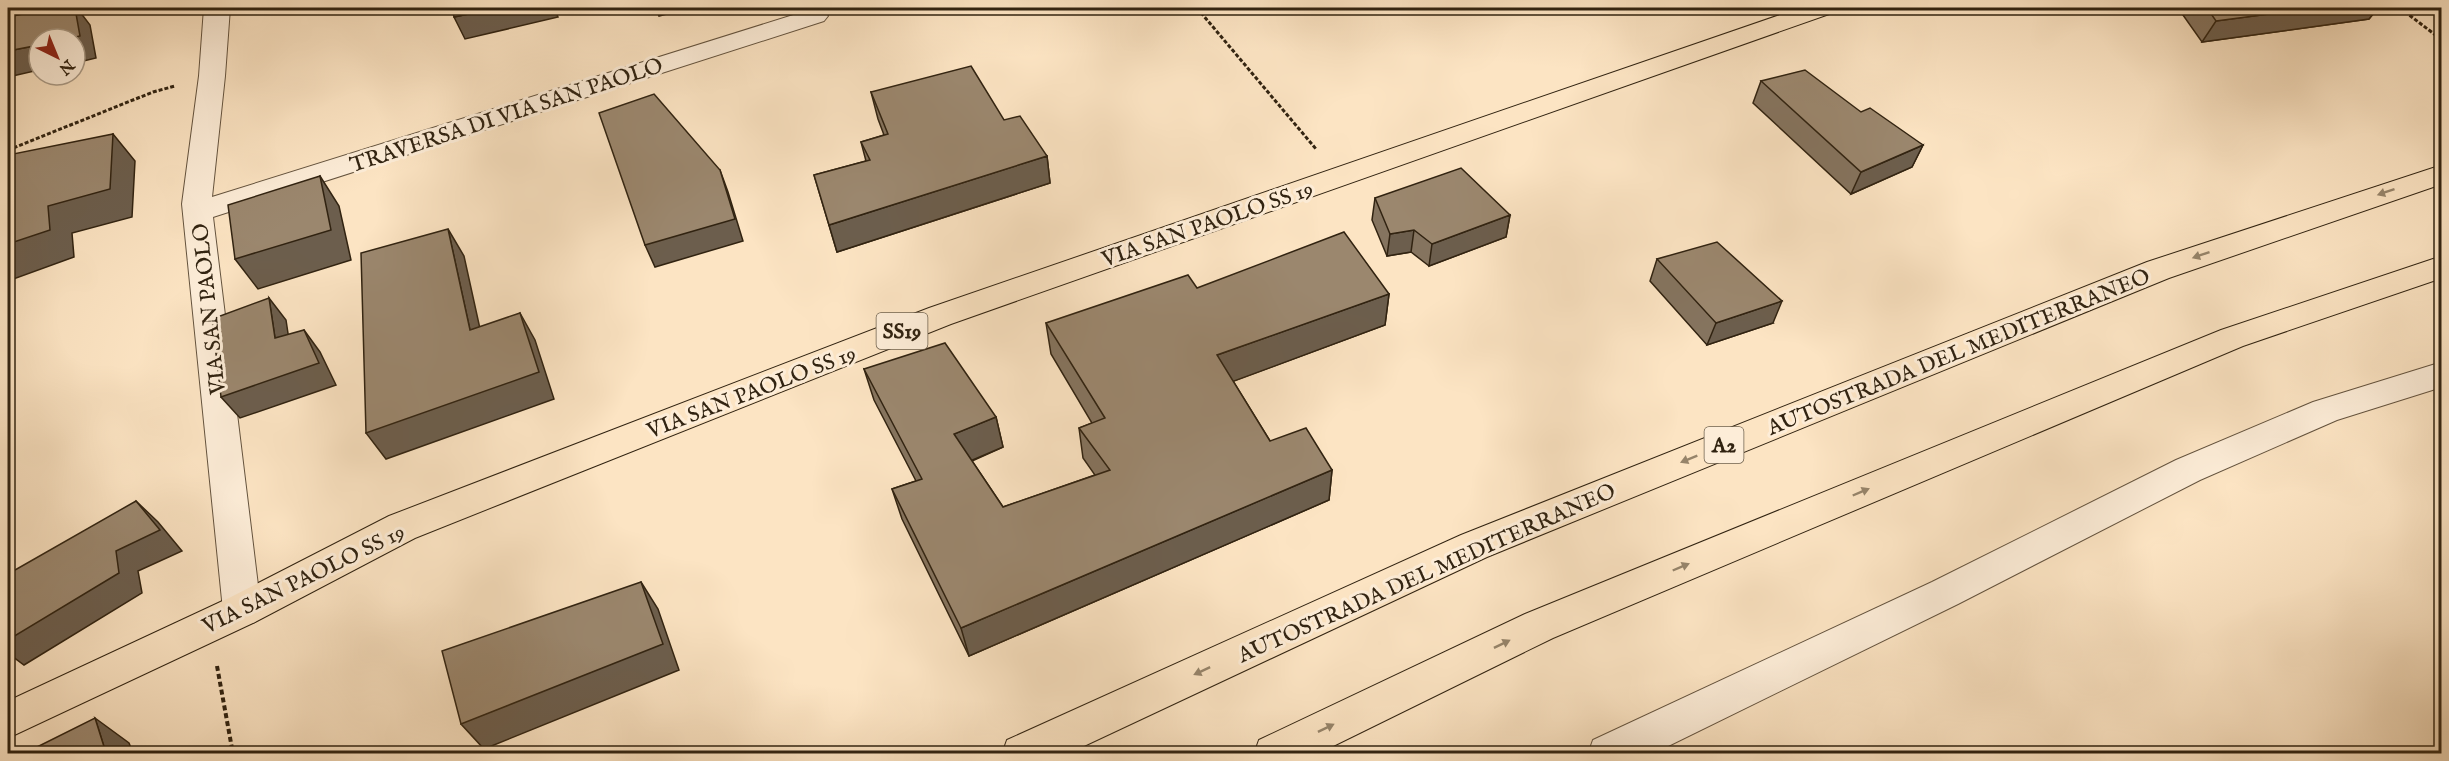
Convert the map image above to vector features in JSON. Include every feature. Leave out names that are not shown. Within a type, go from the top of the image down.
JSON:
[{"type":"main road","name":"VIA SAN PAOLO SS 19","points":[[8,720],[242,610],[402,527],[940,316],[1823,8]]},
{"type":"main road","name":"AUTOSTRADA DEL MEDITERRANEO","points":[[1022,753],[1496,537],[2158,270],[2442,174]]},
{"type":"main road","points":[[1274,753],[1539,626],[2232,338],[2442,267]]},
{"type":"street","name":"VIA SAN PAOLO","points":[[218,8],[198,212],[242,610]]},
{"type":"street","name":"TRAVERSA DI VIA SAN PAOLO","points":[[198,212],[815,16]]},
{"type":"street","points":[[1608,753],[1945,593],[2188,470],[2325,411],[2442,374]]},
{"type":"path","points":[[1197,8],[1340,176]]},
{"type":"path","points":[[2400,8],[2442,40]]},
{"type":"path","points":[[8,150],[153,92],[212,76]]},
{"type":"path","points":[[209,625],[233,753]]},
{"type":"building","points":[[53,8],[75,8],[78,27],[27,27],[27,47],[8,51],[8,17]]},
{"type":"building","points":[[452,8],[497,8],[454,17]]},
{"type":"building","points":[[2207,8],[2315,8],[2216,21]]},
{"type":"building","points":[[971,66],[1004,120],[1020,116],[1047,156],[829,225],[814,175],[870,160],[861,142],[888,134],[871,92]]},
{"type":"building","points":[[1805,70],[1861,112],[1870,108],[1923,145],[1861,172],[1761,81]]},
{"type":"building","points":[[654,94],[720,170],[735,219],[645,245],[599,113]]},
{"type":"building","points":[[113,134],[110,189],[48,206],[50,230],[8,244],[8,155]]},
{"type":"building","points":[[1461,168],[1510,215],[1432,244],[1414,230],[1390,234],[1375,198]]},
{"type":"building","points":[[320,176],[331,230],[235,259],[228,205]]},
{"type":"building","points":[[448,229],[470,330],[520,313],[539,372],[366,433],[361,253]]},
{"type":"building","points":[[1344,232],[1389,294],[1217,355],[1270,441],[1306,428],[1332,470],[961,628],[892,489],[922,479],[864,369],[945,343],[996,417],[954,434],[1003,507],[1110,470],[1079,428],[1105,418],[1046,323],[1188,275],[1197,288]]},
{"type":"building","points":[[1717,242],[1782,301],[1716,323],[1657,259]]},
{"type":"building","points":[[269,298],[275,338],[304,330],[319,363],[221,397],[212,319]]},
{"type":"building","points":[[136,501],[160,530],[116,551],[119,573],[8,640],[8,574]]},
{"type":"building","points":[[641,582],[663,644],[461,724],[442,651]]},
{"type":"building","points":[[95,718],[106,753],[25,753]]}]
